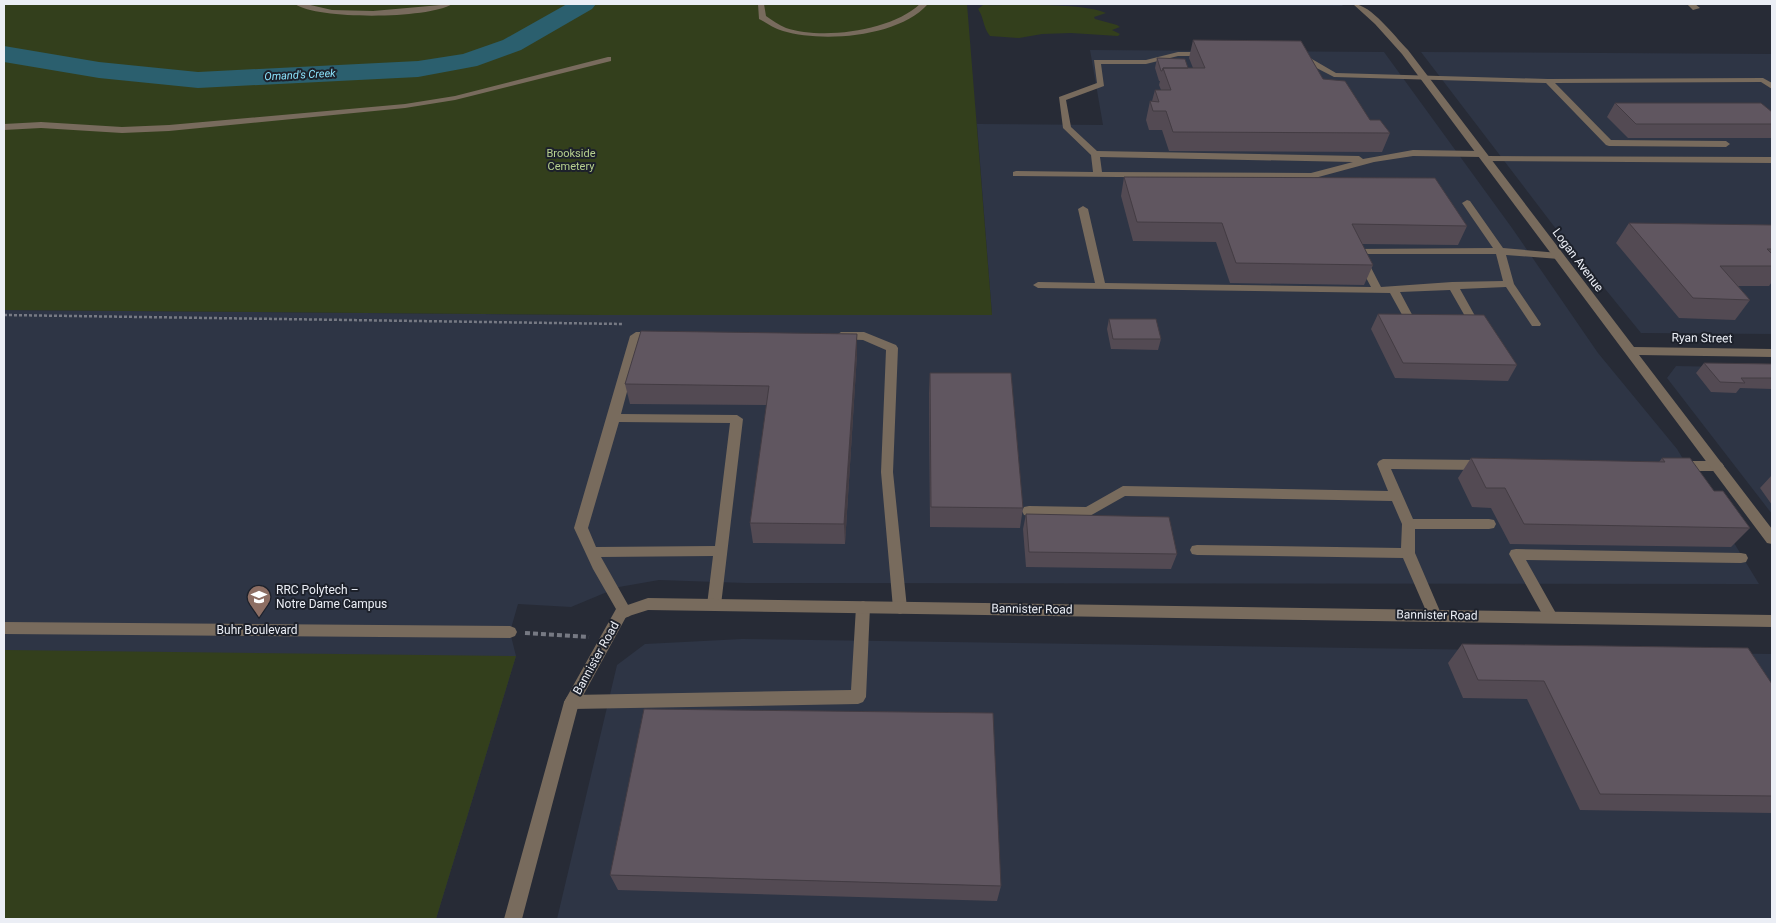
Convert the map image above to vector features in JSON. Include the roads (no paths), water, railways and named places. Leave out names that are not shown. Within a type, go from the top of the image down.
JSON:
[{"type":"street","points":[[299,4],[356,13],[403,12],[448,4]]},
{"type":"street","points":[[761,4],[762,17],[785,30],[819,34],[867,32],[902,20],[924,4]]},
{"type":"street","name":"Logan Avenue","points":[[1356,4],[1378,22],[1425,78],[1772,539]]},
{"type":"street","points":[[1098,174],[1095,154],[1067,128],[1062,99],[1101,84],[1096,62],[1146,62],[1178,54],[1218,54]]},
{"type":"street","points":[[1297,54],[1334,76],[1548,81],[1763,80],[1772,87]]},
{"type":"street","points":[[4,127],[42,125],[122,130],[169,128],[405,106],[464,96],[608,59]]},
{"type":"street","points":[[1548,81],[1609,143],[1726,144]]},
{"type":"street","points":[[1095,154],[1373,159],[1413,154],[1484,157],[1772,160]]},
{"type":"street","points":[[1016,174],[1311,176],[1373,159]]},
{"type":"street","points":[[1467,203],[1500,251],[1509,284],[1536,324]]},
{"type":"street","points":[[1083,209],[1101,286]]},
{"type":"street","points":[[1378,290],[1357,250],[1500,251],[1559,256]]},
{"type":"street","points":[[1038,285],[1378,290],[1452,285],[1509,284]]},
{"type":"street","points":[[1452,285],[1474,323]]},
{"type":"street","points":[[1393,289],[1411,322]]},
{"type":"street","points":[[625,612],[598,565],[582,528],[636,336],[666,336]]},
{"type":"street","points":[[825,336],[864,336],[892,348],[887,472],[900,608]]},
{"type":"street","name":"Ryan Street","points":[[1632,351],[1772,353]]},
{"type":"street","points":[[614,418],[737,419],[714,605]]},
{"type":"street","points":[[1435,616],[1408,553],[1409,524],[1395,496],[1383,464],[1492,465]]},
{"type":"street","points":[[1669,466],[1718,466]]},
{"type":"street","points":[[1029,511],[1088,512],[1123,491],[1395,496]]},
{"type":"street","points":[[1409,524],[1489,524]]},
{"type":"street","points":[[1197,550],[1408,553]]},
{"type":"street","points":[[593,552],[721,551]]},
{"type":"street","points":[[1551,617],[1516,554],[1741,558]]},
{"type":"street","name":"Bannister Road","points":[[514,919],[572,702],[621,613],[648,604],[1772,621]]},
{"type":"street","points":[[572,702],[858,697],[863,607]]},
{"type":"street","name":"Buhr Boulevard","points":[[4,628],[510,632]]},
{"type":"waterway","name":"Omand's Creek","points":[[4,54],[99,70],[198,80],[418,69],[468,61],[512,45],[584,4]]},
{"type":"place","name":"RRC Polytech – Notre Dame Campus","points":[[259,618]]},
{"type":"park label","name":"Brookside Cemetery","points":[[571,159]]}]
